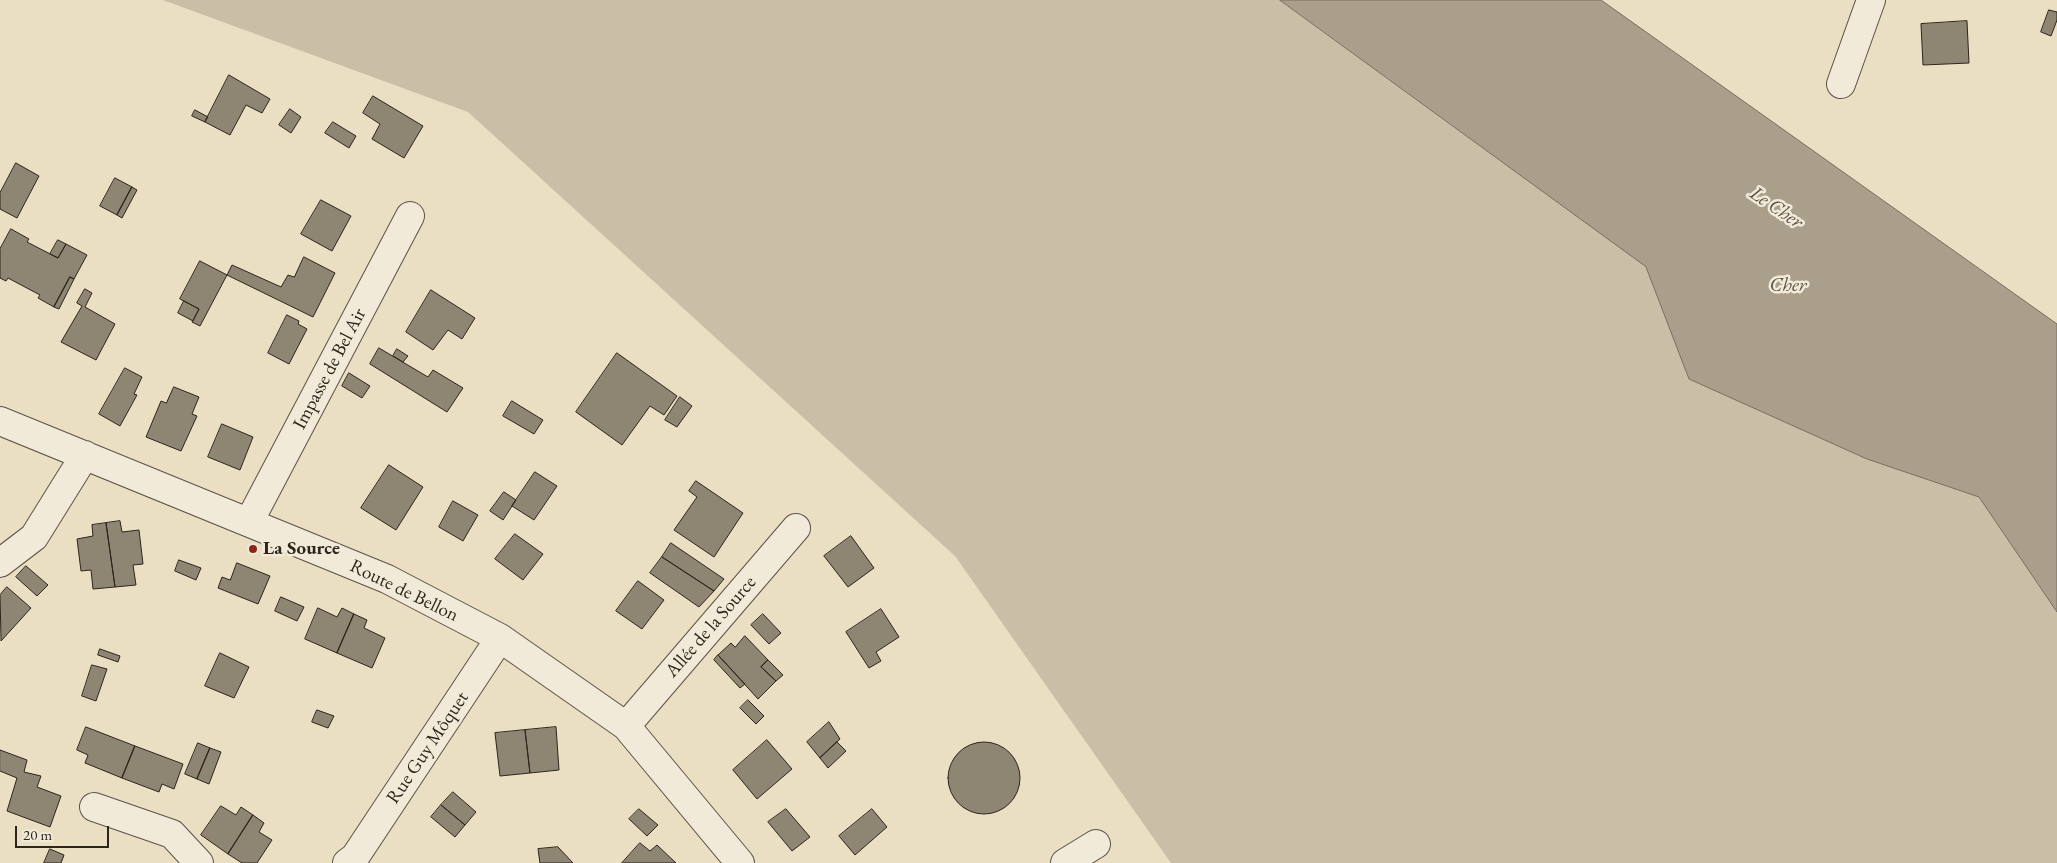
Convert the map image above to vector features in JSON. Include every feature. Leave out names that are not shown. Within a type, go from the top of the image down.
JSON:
[{"type":"street","points":[[1841,84],[1871,0]]},
{"type":"street","name":"Impasse de Bel Air","points":[[249,522],[410,216]]},
{"type":"street","name":"Route de Bellon","points":[[0,420],[387,579],[500,638],[626,726],[740,863]]},
{"type":"street","points":[[0,563],[34,537],[85,454]]},
{"type":"street","name":"Allée de la Source","points":[[626,726],[796,528]]},
{"type":"street","name":"Rue Guy Môquet","points":[[354,861],[500,638]]},
{"type":"street","points":[[94,807],[172,834],[199,863]]},
{"type":"street","points":[[1065,863],[1096,844]]},
{"type":"shaded area","points":[[163,0],[1280,0],[1646,267],[1689,379],[1867,459],[1979,497],[2057,612],[2057,863],[1171,863],[955,556],[468,112]]},
{"type":"water","name":"Cher","points":[[1280,0],[1601,0],[2057,324],[2057,612],[1979,497],[1867,459],[1689,379],[1646,267]]},
{"type":"building","points":[[2049,10],[2057,12],[2057,20],[2051,36],[2041,32]]},
{"type":"building","points":[[1967,21],[1969,63],[1923,65],[1921,24]]},
{"type":"building","points":[[229,75],[270,99],[262,113],[246,105],[230,135],[205,122]]},
{"type":"building","points":[[373,96],[423,126],[404,158],[372,139],[380,124],[363,113]]},
{"type":"building","points":[[290,109],[301,117],[291,133],[279,125]]},
{"type":"building","points":[[195,110],[208,117],[205,122],[192,116]]},
{"type":"building","points":[[333,122],[356,136],[349,148],[325,133]]},
{"type":"building","points":[[16,163],[39,176],[17,218],[0,209],[0,193]]},
{"type":"building","points":[[115,178],[132,187],[117,215],[100,206]]},
{"type":"building","points":[[132,187],[137,190],[122,218],[117,215]]},
{"type":"building","points":[[321,200],[351,216],[332,251],[301,234]]},
{"type":"building","points":[[11,229],[29,239],[27,242],[58,258],[66,244],[87,255],[74,279],[70,277],[54,307],[38,298],[40,295],[8,278],[6,281],[0,278],[0,249]]},
{"type":"building","points":[[58,240],[66,244],[58,258],[50,254]]},
{"type":"building","points":[[304,257],[335,273],[313,317],[227,275],[232,265],[281,287],[288,275],[294,277]]},
{"type":"building","points":[[200,261],[227,275],[200,326],[192,322],[199,309],[180,299]]},
{"type":"building","points":[[70,277],[74,279],[59,309],[54,307]]},
{"type":"building","points":[[85,289],[92,293],[85,307],[115,324],[96,360],[61,342],[82,306],[77,303]]},
{"type":"building","points":[[431,290],[475,318],[462,339],[448,330],[433,350],[406,332]]},
{"type":"building","points":[[184,301],[199,309],[193,321],[178,313]]},
{"type":"building","points":[[287,315],[299,321],[298,324],[307,329],[289,364],[268,353]]},
{"type":"building","points":[[379,348],[428,377],[433,370],[463,388],[447,412],[370,364]]},
{"type":"building","points":[[397,349],[408,356],[403,362],[393,356]]},
{"type":"building","points":[[617,353],[677,396],[664,415],[650,406],[622,445],[576,412]]},
{"type":"building","points":[[125,368],[142,377],[134,394],[137,395],[120,426],[99,414]]},
{"type":"building","points":[[349,373],[370,386],[362,398],[342,386]]},
{"type":"building","points":[[174,387],[199,397],[192,414],[197,416],[181,451],[146,437],[161,401],[166,403]]},
{"type":"building","points":[[680,397],[692,406],[677,427],[665,420]]},
{"type":"building","points":[[512,401],[543,420],[534,434],[503,416]]},
{"type":"building","points":[[222,424],[253,437],[240,470],[208,457]]},
{"type":"building","points":[[389,465],[423,487],[396,530],[361,508]]},
{"type":"building","points":[[535,472],[557,486],[534,520],[512,506]]},
{"type":"building","points":[[696,481],[743,513],[714,557],[674,530],[697,497],[689,491]]},
{"type":"building","points":[[504,492],[516,500],[503,520],[490,511]]},
{"type":"building","points":[[453,501],[478,515],[463,541],[439,527]]},
{"type":"building","points":[[120,521],[122,532],[139,530],[143,564],[133,565],[136,585],[115,587],[106,523]]},
{"type":"building","points":[[106,523],[115,587],[93,589],[91,570],[81,571],[77,539],[93,536],[92,525]]},
{"type":"building","points":[[515,534],[543,554],[523,580],[495,559]]},
{"type":"building","points":[[851,536],[874,568],[848,587],[824,556]]},
{"type":"building","points":[[671,543],[724,579],[714,591],[662,557]]},
{"type":"building","points":[[662,557],[714,591],[699,607],[650,573]]},
{"type":"building","points":[[179,560],[201,568],[196,580],[175,571]]},
{"type":"building","points":[[237,563],[270,576],[258,604],[218,588],[222,577],[230,580]]},
{"type":"building","points":[[26,566],[48,585],[37,596],[16,577]]},
{"type":"building","points":[[638,581],[664,600],[642,629],[616,611]]},
{"type":"building","points":[[7,587],[31,608],[1,641],[0,595]]},
{"type":"building","points":[[281,597],[304,607],[297,621],[275,611]]},
{"type":"building","points":[[318,608],[337,617],[342,608],[354,614],[337,653],[305,639]]},
{"type":"building","points":[[881,609],[899,637],[876,652],[881,661],[869,668],[846,632]]},
{"type":"building","points":[[354,614],[367,620],[364,628],[385,638],[372,668],[337,653]]},
{"type":"building","points":[[763,614],[781,633],[769,644],[751,625]]},
{"type":"building","points":[[745,636],[768,660],[761,667],[776,681],[758,699],[718,655],[731,643],[735,647]]},
{"type":"building","points":[[100,649],[120,656],[118,662],[98,655]]},
{"type":"building","points":[[220,653],[249,667],[234,698],[205,686]]},
{"type":"building","points":[[718,655],[745,684],[740,688],[714,660]]},
{"type":"building","points":[[768,660],[783,675],[776,681],[761,667]]},
{"type":"building","points":[[92,665],[107,669],[96,701],[82,696]]},
{"type":"building","points":[[748,700],[764,716],[756,724],[740,708]]},
{"type":"building","points":[[317,710],[334,716],[328,728],[312,722]]},
{"type":"building","points":[[829,722],[840,739],[820,758],[807,742]]},
{"type":"building","points":[[86,727],[135,746],[122,778],[85,763],[88,755],[77,750]]},
{"type":"building","points":[[556,727],[559,770],[530,773],[525,730]]},
{"type":"building","points":[[525,730],[530,773],[500,776],[495,733]]},
{"type":"building","points":[[767,740],[792,769],[757,799],[733,770]]},
{"type":"building","points":[[837,742],[846,751],[828,768],[820,758]]},
{"type":"building","points":[[984,742],[1004,748],[1014,758],[1020,778],[1014,798],[1004,808],[984,814],[964,808],[954,798],[948,778],[954,758],[964,748]]},
{"type":"building","points":[[198,743],[210,748],[197,779],[185,774]]},
{"type":"building","points":[[135,746],[183,764],[174,789],[162,784],[159,792],[122,778]]},
{"type":"building","points":[[210,748],[221,752],[209,784],[197,779]]},
{"type":"building","points":[[0,750],[27,760],[24,772],[41,776],[37,787],[61,796],[50,827],[7,811],[17,778],[0,771]]},
{"type":"building","points":[[453,792],[476,812],[465,825],[441,805]]},
{"type":"building","points":[[441,805],[465,825],[455,837],[431,817]]},
{"type":"building","points":[[221,806],[236,815],[241,807],[253,815],[228,854],[201,835]]},
{"type":"building","points":[[639,809],[658,825],[647,836],[629,819]]},
{"type":"building","points":[[786,809],[810,837],[792,851],[768,822]]},
{"type":"building","points":[[872,809],[887,827],[855,855],[839,836]]},
{"type":"building","points":[[253,815],[264,823],[259,832],[272,840],[257,863],[242,863],[228,854]]},
{"type":"building","points":[[640,843],[650,851],[657,845],[676,863],[622,863]]},
{"type":"building","points":[[558,847],[573,863],[540,863],[538,849]]},
{"type":"building","points":[[50,849],[64,855],[61,863],[44,863]]},
{"type":"place","name":"La Source","points":[[253,549]]},
{"type":"water label","name":"Le Cher","points":[[1776,208]]}]
